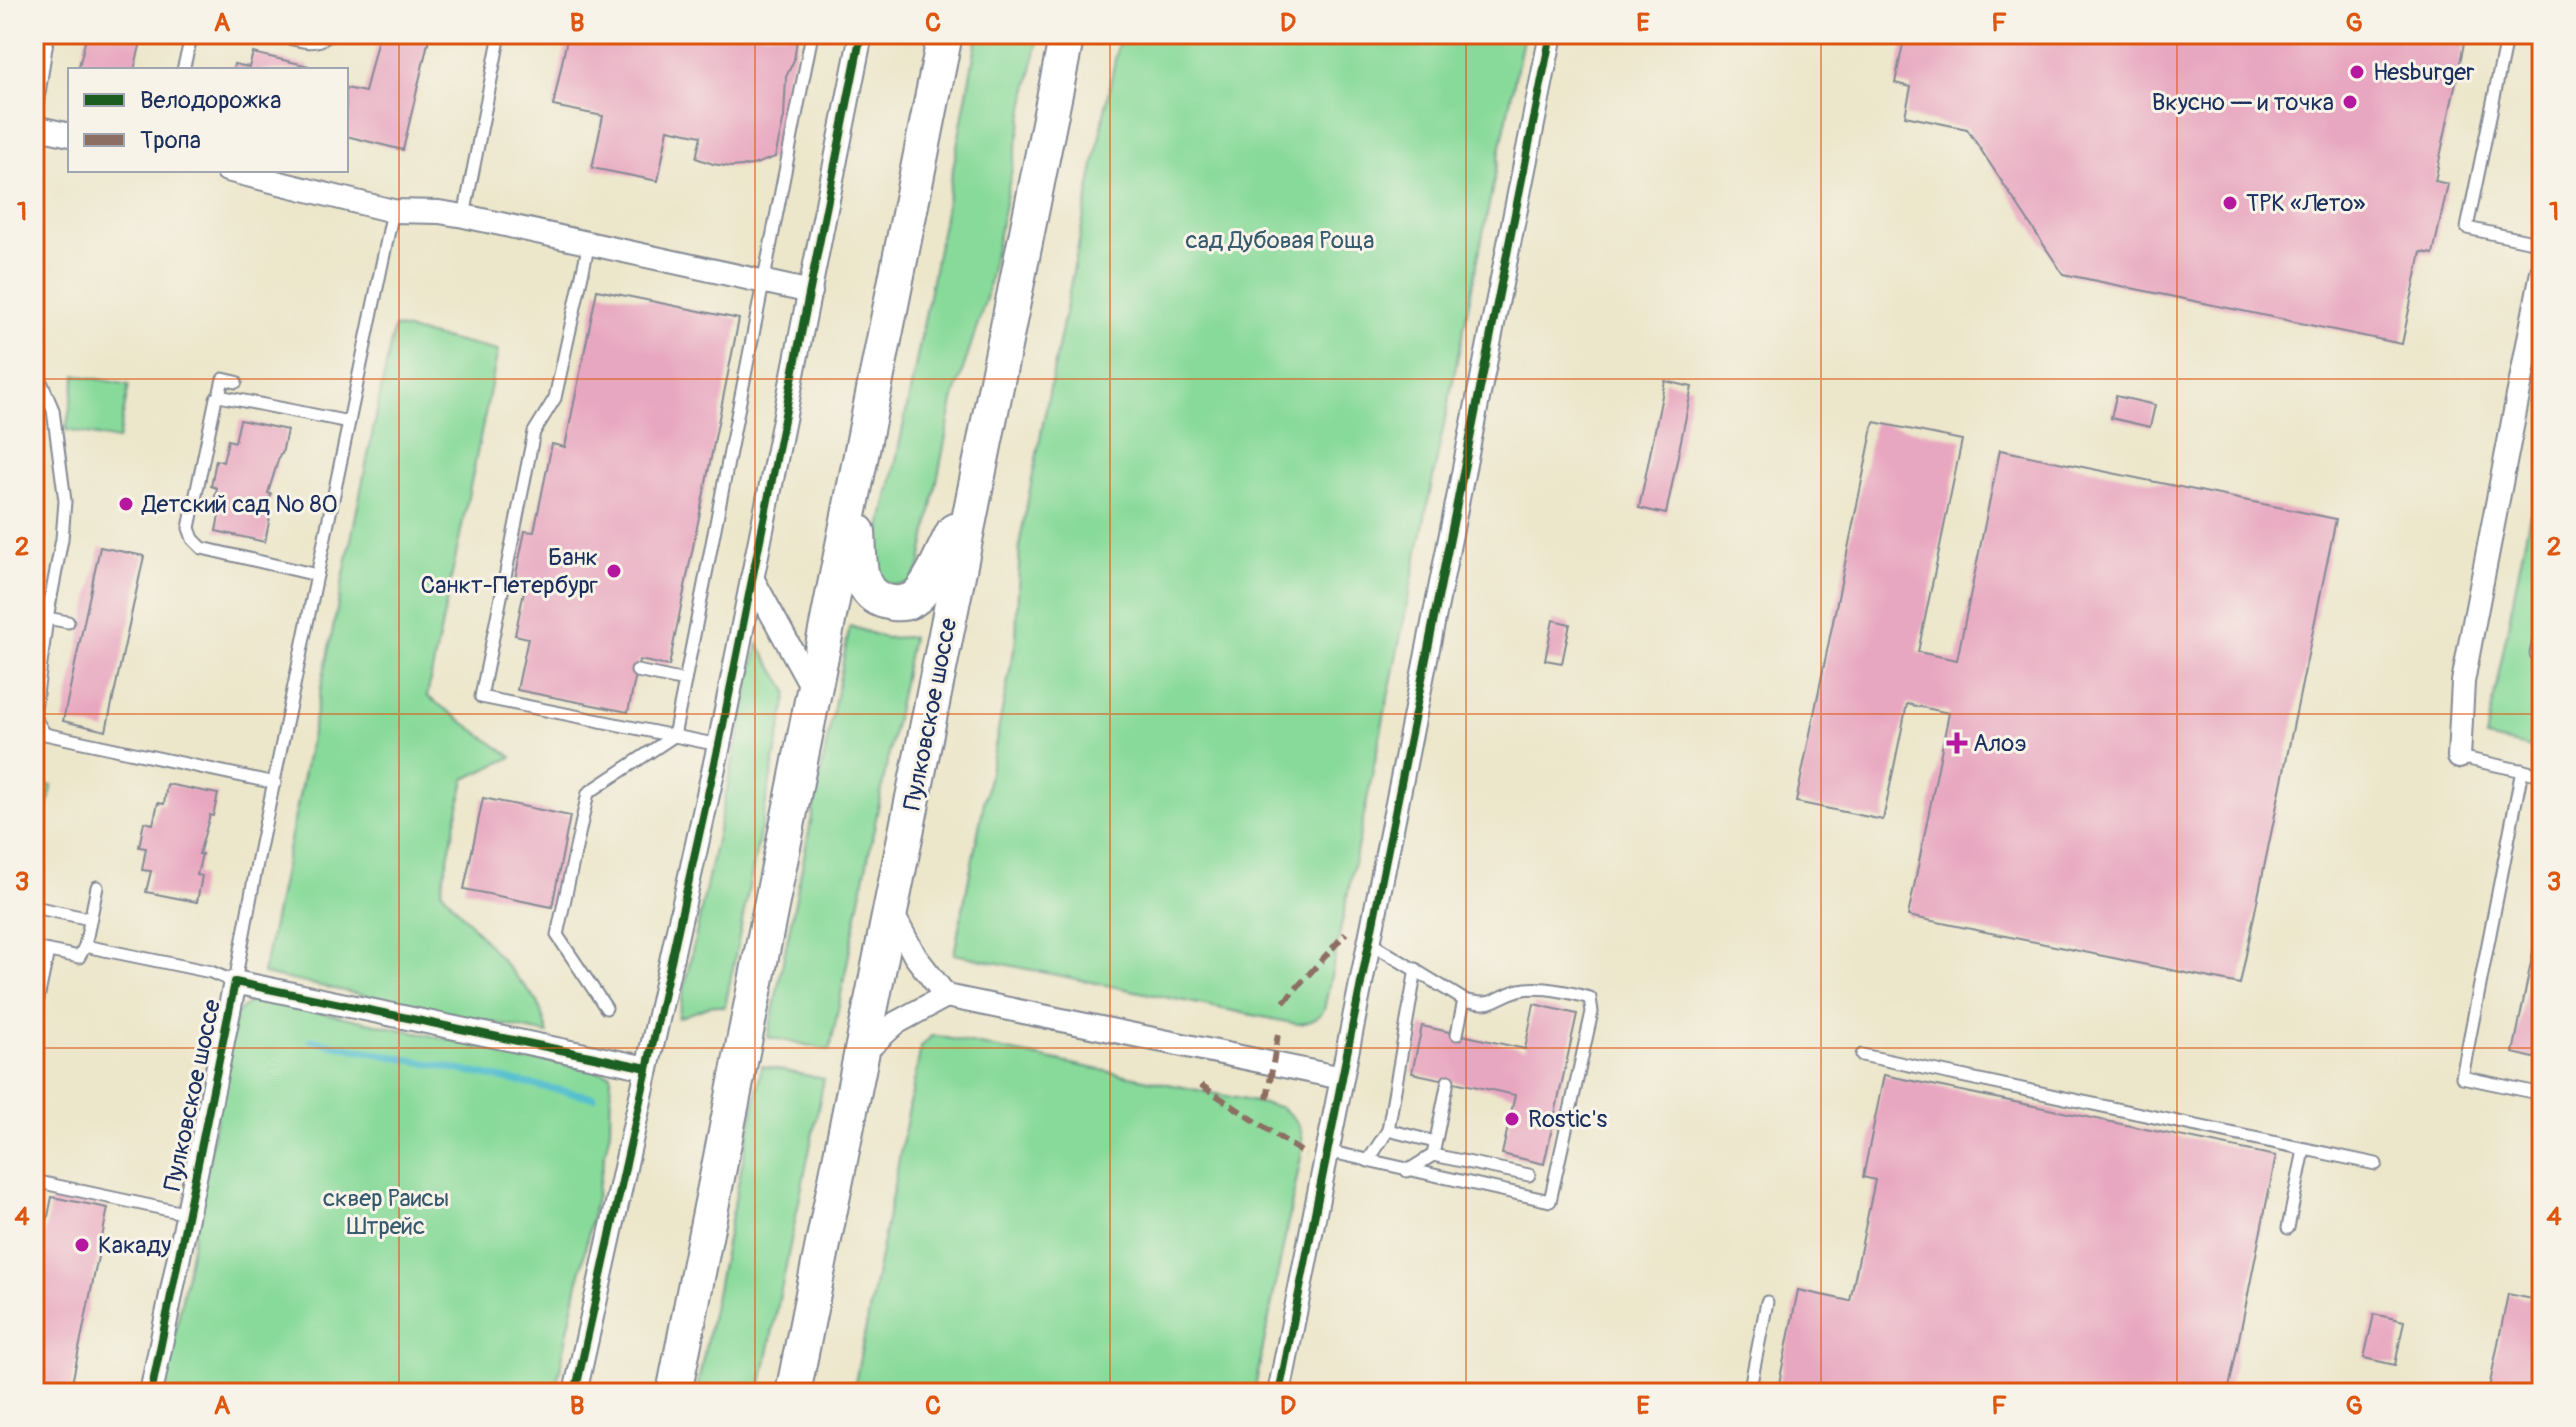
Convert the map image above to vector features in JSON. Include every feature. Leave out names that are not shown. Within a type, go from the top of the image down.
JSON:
[{"type":"main road","points":[[674,1393],[945,34]]},
{"type":"main road","name":"Пулковское шоссе","points":[[793,1393],[1067,34]]},
{"type":"main road","points":[[854,492],[862,583],[875,598],[897,604],[908,602],[920,594],[973,499]]},
{"type":"street","points":[[575,1393],[719,745],[861,34]]},
{"type":"street","points":[[1279,1393],[1551,34]]},
{"type":"street","points":[[34,127],[68,135]]},
{"type":"street","points":[[235,172],[393,211],[464,216],[811,292]]},
{"type":"street","points":[[2459,757],[2463,682],[2470,641],[2542,272]]},
{"type":"street","points":[[752,578],[814,691]]},
{"type":"street","points":[[890,909],[915,956],[946,996]]},
{"type":"street","name":"Пулковское шоссе","points":[[151,1393],[235,982],[647,1068]]},
{"type":"street","points":[[861,1056],[896,1023],[946,996],[1342,1078]]},
{"type":"lane","points":[[34,127],[48,34]]},
{"type":"lane","points":[[184,68],[192,34]]},
{"type":"lane","points":[[273,34],[311,42],[321,41],[330,34]]},
{"type":"lane","points":[[464,216],[500,34]]},
{"type":"lane","points":[[606,1008],[557,935],[588,793],[674,736],[812,34]]},
{"type":"lane","points":[[2507,34],[2467,228],[2542,244]]},
{"type":"lane","points":[[85,946],[211,972],[235,982],[393,211]]},
{"type":"lane","points":[[589,243],[555,398],[534,432],[481,697],[719,745]]},
{"type":"lane","points":[[39,377],[53,410],[65,501],[62,539],[47,618],[34,717],[45,734],[275,783]]},
{"type":"lane","points":[[236,382],[223,379],[216,398],[189,528],[193,539],[202,548],[317,575]]},
{"type":"lane","points":[[219,396],[349,422]]},
{"type":"lane","points":[[47,618],[68,622]]},
{"type":"lane","points":[[2542,624],[2536,654],[2542,655]]},
{"type":"lane","points":[[637,671],[685,681]]},
{"type":"lane","points":[[2459,757],[2542,775]]},
{"type":"lane","points":[[2522,770],[2462,1077],[2542,1094]]},
{"type":"lane","points":[[34,948],[79,957],[85,946],[97,887]]},
{"type":"lane","points":[[34,907],[90,919]]},
{"type":"lane","points":[[1327,1151],[1550,1201],[1592,1012],[1590,998],[1566,991],[1521,989],[1486,1005],[1464,1000],[1369,942]]},
{"type":"lane","points":[[34,1018],[48,951]]},
{"type":"lane","points":[[1368,1161],[1388,1130],[1416,969]]},
{"type":"lane","points":[[1457,1034],[1464,1000]]},
{"type":"lane","points":[[1862,1055],[2376,1164]]},
{"type":"lane","points":[[1433,1155],[1448,1081]]},
{"type":"lane","points":[[1388,1130],[1435,1142]]},
{"type":"lane","points":[[2288,1228],[2304,1150]]},
{"type":"lane","points":[[1407,1171],[1433,1155],[1529,1175]]},
{"type":"lane","points":[[34,1181],[188,1214]]},
{"type":"lane","points":[[1749,1393],[1767,1302]]},
{"type":"green space","points":[[978,34],[1039,34],[986,298],[953,401],[920,567],[909,583],[896,584],[884,580],[879,572],[880,538]]},
{"type":"green space","name":"сад Дубовая Роща","points":[[1120,34],[1524,34],[1324,1010],[1316,1019],[1306,1023],[1297,1024],[954,954],[1016,640],[1020,540]]},
{"type":"green space","points":[[394,327],[498,351],[427,696],[512,757],[465,779],[441,890],[538,1002],[548,1034],[263,974]]},
{"type":"green space","points":[[76,375],[129,385],[118,440],[66,430]]},
{"type":"green space","points":[[2530,514],[2542,517],[2542,750],[2486,738]]},
{"type":"green space","points":[[850,626],[885,638],[912,637],[830,1050],[768,1037]]},
{"type":"green space","points":[[758,644],[788,692],[725,1007],[713,1005],[678,1018]]},
{"type":"green space","points":[[34,782],[52,786],[37,862],[34,861]]},
{"type":"green space","name":"сквер Раисы Штрейс","points":[[254,998],[611,1074],[610,1130],[555,1393],[164,1393],[236,1014]]},
{"type":"green space","points":[[932,1035],[1279,1107],[1294,1119],[1302,1134],[1303,1147],[1254,1393],[853,1393],[921,1047]]},
{"type":"green space","points":[[762,1066],[824,1079],[760,1393],[696,1393]]},
{"type":"building","points":[[87,34],[143,34],[134,68],[78,68]]},
{"type":"building","points":[[379,34],[430,34],[403,150],[348,136],[348,88],[365,92]]},
{"type":"building","points":[[568,34],[798,34],[794,60],[786,77],[784,117],[775,157],[753,165],[731,167],[713,164],[696,158],[701,136],[668,129],[658,181],[592,168],[603,116],[553,106]]},
{"type":"building","name":"ТРК «Лето»","points":[[1905,34],[2466,34],[2435,181],[2448,184],[2433,254],[2421,252],[2402,344],[2063,274],[1967,129],[1905,116],[1911,87],[1895,83]]},
{"type":"building","points":[[253,53],[309,66],[233,68],[234,64],[249,67]]},
{"type":"building","points":[[597,290],[739,319],[669,666],[639,660],[628,712],[517,690],[528,638],[515,635],[526,581],[515,579],[525,531],[534,532],[552,444],[565,447]]},
{"type":"building","points":[[1665,381],[1692,387],[1666,514],[1639,508]]},
{"type":"building","points":[[2116,396],[2155,405],[2150,427],[2111,418]]},
{"type":"building","points":[[240,420],[287,430],[268,493],[271,494],[267,516],[270,517],[265,542],[216,531],[220,510],[212,509],[217,488],[211,486],[216,460],[223,462],[228,440],[235,442]]},
{"type":"building","points":[[1874,422],[1962,440],[1918,652],[1957,660],[2000,450],[2336,519],[2240,984],[1908,916],[1949,713],[1907,704],[1883,820],[1796,802]]},
{"type":"building","points":[[100,547],[144,556],[106,731],[63,721]]},
{"type":"building","points":[[1553,620],[1570,624],[1562,663],[1545,660]]},
{"type":"building","points":[[167,784],[218,794],[199,854],[202,854],[197,875],[202,876],[197,902],[146,892],[151,871],[142,870],[146,848],[139,847],[144,822],[153,824],[158,803],[164,804]]},
{"type":"building","points":[[483,798],[570,816],[552,907],[464,889]]},
{"type":"building","points":[[2542,912],[2542,1060],[2513,1053]]},
{"type":"building","points":[[1534,1004],[1577,1014],[1544,1164],[1502,1154],[1515,1095],[1412,1073],[1422,1026],[1525,1049]]},
{"type":"building","points":[[1884,1075],[2276,1156],[2228,1393],[1777,1393],[1798,1290],[1850,1301],[1875,1180],[1863,1177]]},
{"type":"building","points":[[52,1197],[108,1208],[70,1393],[34,1393],[34,1284]]},
{"type":"building","points":[[2508,1294],[2542,1301],[2542,1329],[2530,1393],[2488,1393]]},
{"type":"building","points":[[2374,1314],[2404,1321],[2395,1365],[2364,1358]]},
{"type":"waterway","points":[[311,1040],[594,1097]]},
{"type":"marked path","points":[[1475,39],[1481,34]]},
{"type":"marked path","points":[[1284,1002],[1346,933]]},
{"type":"marked path","points":[[1267,1099],[1279,1028]]},
{"type":"marked path","points":[[1201,1085],[1306,1155]]},
{"type":"cycle path","points":[[575,1393],[719,745],[861,34]]},
{"type":"cycle path","points":[[1279,1393],[1551,34]]},
{"type":"cycle path","points":[[151,1393],[235,982],[647,1068]]},
{"type":"place","name":"Hesburger","points":[[2357,72]]},
{"type":"place","name":"Вкусно — и точка","points":[[2350,102]]},
{"type":"place","name":"ТРК «Лето»","points":[[2230,203]]},
{"type":"place","name":"Детский сад № 80","points":[[126,504]]},
{"type":"place","name":"Банк Санкт-Петербург","points":[[614,571]]},
{"type":"place","name":"Алоэ","points":[[1957,743]]},
{"type":"place","name":"Rostic's","points":[[1512,1119]]},
{"type":"place","name":"Какаду","points":[[82,1245]]}]
